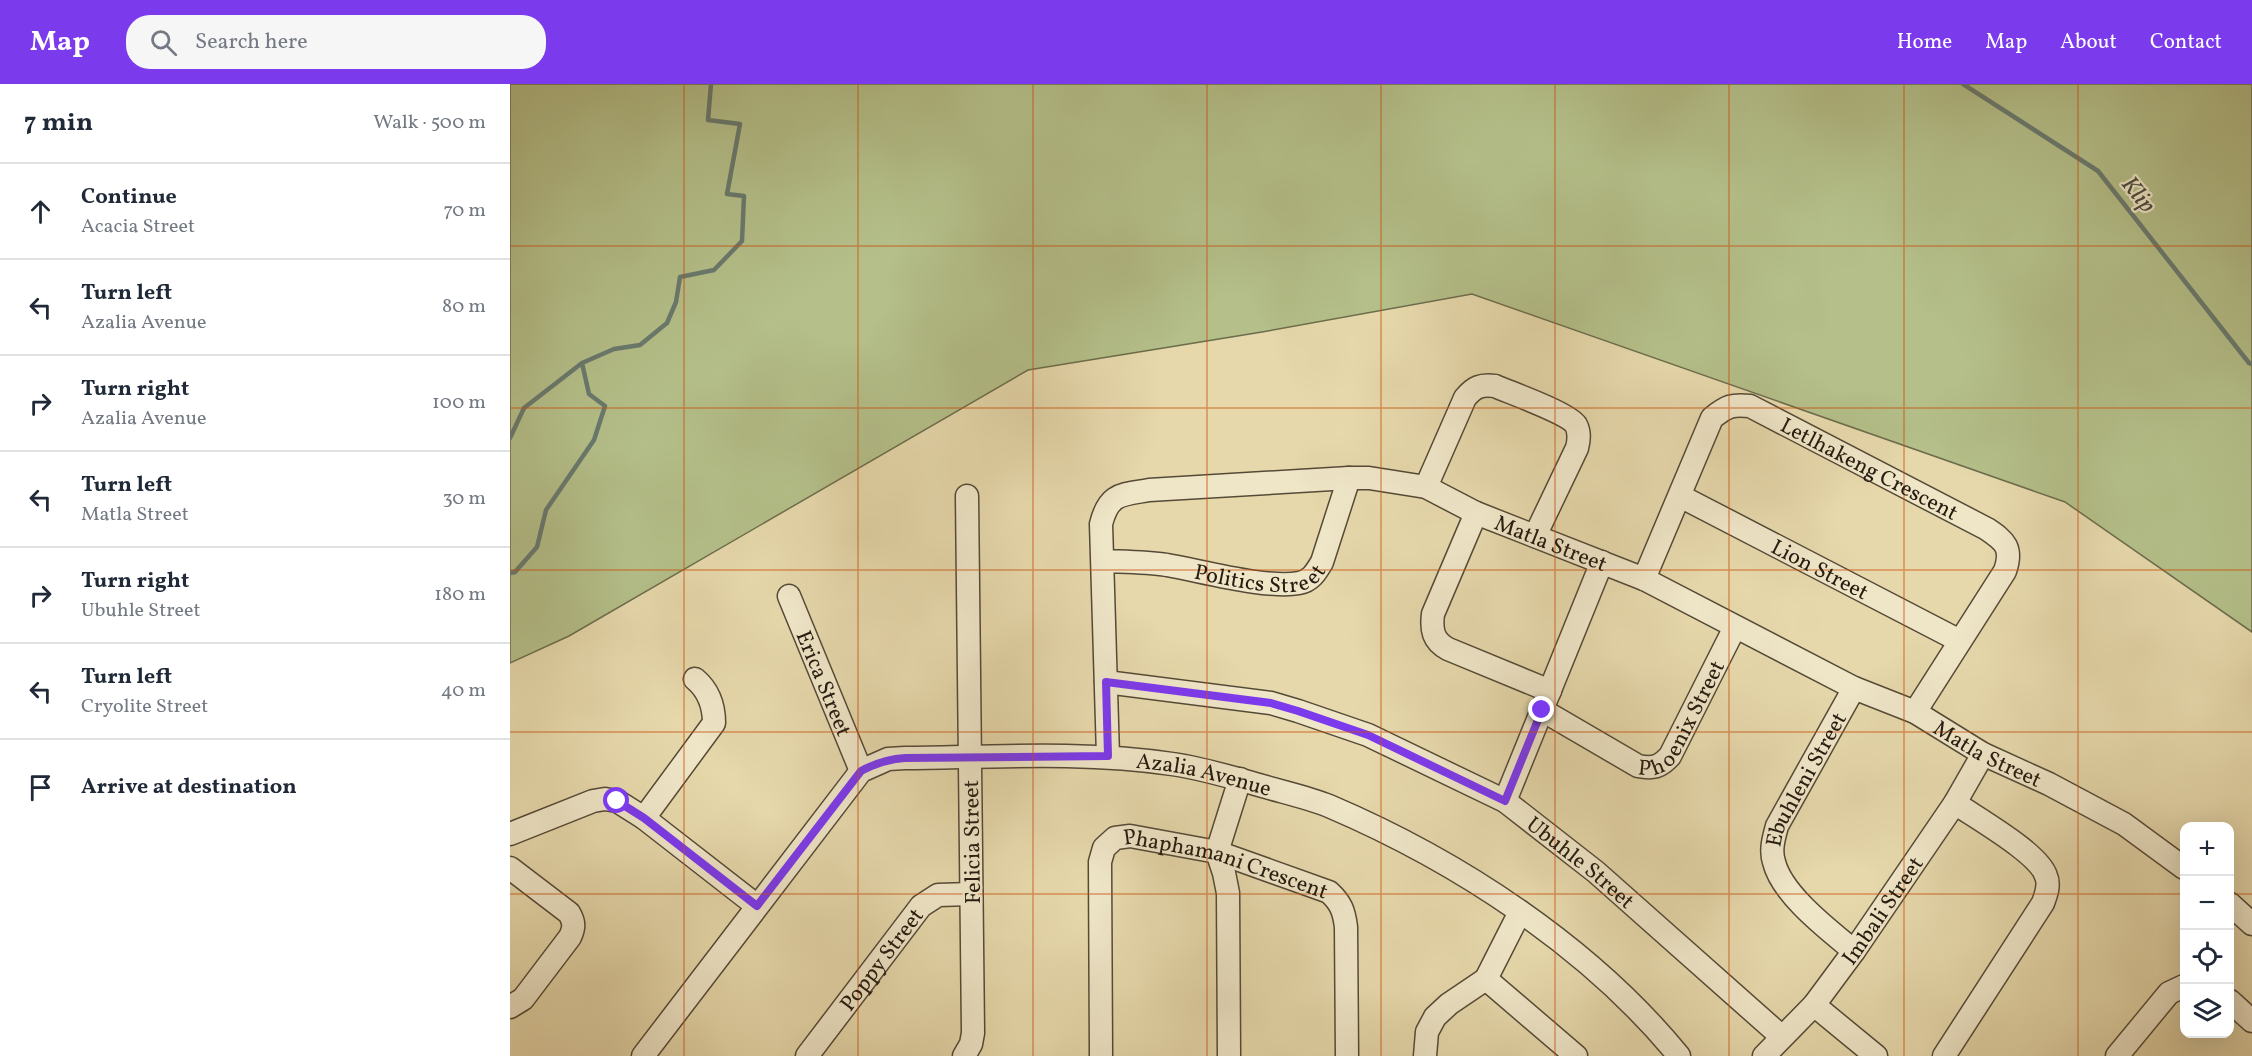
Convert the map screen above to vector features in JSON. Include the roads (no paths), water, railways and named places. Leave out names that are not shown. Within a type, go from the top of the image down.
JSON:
[{"type":"street","points":[[1426,487],[1465,398],[1472,389],[1483,384],[1495,386],[1565,416],[1575,424],[1580,435],[1577,448],[1535,536]]},
{"type":"street","name":"Letlhakeng Crescent","points":[[1644,579],[1712,418],[1735,404],[1750,406],[1987,529],[2002,539],[2007,548],[2009,560],[2005,571],[1915,712]]},
{"type":"street","name":"Politics Street","points":[[1103,561],[1166,565],[1266,583],[1302,582],[1315,574],[1322,562],[1348,478]]},
{"type":"street","name":"Matla Street","points":[[1108,756],[1101,524],[1105,509],[1112,499],[1149,490],[1369,478],[1426,487],[1476,513],[1644,579],[1854,688],[1915,712],[1983,754],[2049,784],[2124,824],[2180,865]]},
{"type":"street","name":"Felicia Street","points":[[967,496],[973,1033],[967,1050]]},
{"type":"street","name":"Lion Street","points":[[1680,496],[1960,641]]},
{"type":"street","name":"Phoenix Street","points":[[1476,513],[1433,614],[1431,627],[1434,636],[1440,645],[1546,701],[1638,766],[1650,768],[1661,765],[1670,756],[1735,627]]},
{"type":"street","points":[[1505,801],[1602,562]]},
{"type":"street","name":"Erica Street","points":[[789,596],[861,771]]},
{"type":"street","points":[[644,818],[714,723],[712,705],[702,685],[695,679]]},
{"type":"street","name":"Ubuhle Street","points":[[1106,682],[1271,703],[1298,711],[1368,735],[1505,801],[1596,872],[1782,1037]]},
{"type":"street","name":"Ebuhleni Street","points":[[1854,688],[1777,825],[1772,845],[1774,862],[1782,880],[1802,905],[1854,951]]},
{"type":"street","name":"Imbali Street","points":[[1764,1056],[1814,1005],[1854,951],[1955,803],[1983,754]]},
{"type":"street","name":"Azalia Avenue","points":[[643,1056],[861,771],[888,759],[1108,756],[1174,764],[1240,779],[1327,805],[1428,853],[1520,912],[1594,968],[1656,1028],[1679,1056]]},
{"type":"street","points":[[1229,1056],[1228,893],[1217,852],[1240,779]]},
{"type":"street","points":[[510,834],[593,801],[605,799],[617,801],[644,818],[757,906]]},
{"type":"street","points":[[1944,1056],[2043,903],[2048,879],[2043,868],[2030,855],[1955,803]]},
{"type":"street","name":"Phaphamani Crescent","points":[[1101,1056],[1100,862],[1104,848],[1115,838],[1130,836],[1217,852],[1329,892],[1339,901],[1344,911],[1346,927],[1347,1056]]},
{"type":"street","points":[[510,868],[569,913],[574,928],[570,937],[523,999],[510,1007]]},
{"type":"street","name":"Poppy Street","points":[[807,1056],[921,906],[938,895],[971,894]]},
{"type":"street","points":[[2234,908],[2252,924]]},
{"type":"street","points":[[1425,1056],[1427,1032],[1435,1017],[1449,1004],[1486,979],[1520,912]]},
{"type":"street","points":[[1486,979],[1576,1056]]},
{"type":"street","points":[[2117,1056],[2169,993],[2180,988]]},
{"type":"street","points":[[1814,1005],[1876,1056]]},
{"type":"street","points":[[2234,1005],[2252,1021]]},
{"type":"waterway","points":[[510,438],[524,408],[582,363],[614,349],[640,345],[667,323],[676,302],[680,277],[714,270],[742,241],[744,196],[727,194],[740,124],[708,120],[711,84]]},
{"type":"waterway","name":"Klip","points":[[1963,84],[2098,171],[2252,364]]},
{"type":"waterway","points":[[510,573],[515,572],[537,547],[546,510],[594,440],[605,406],[589,394],[582,363]]}]
